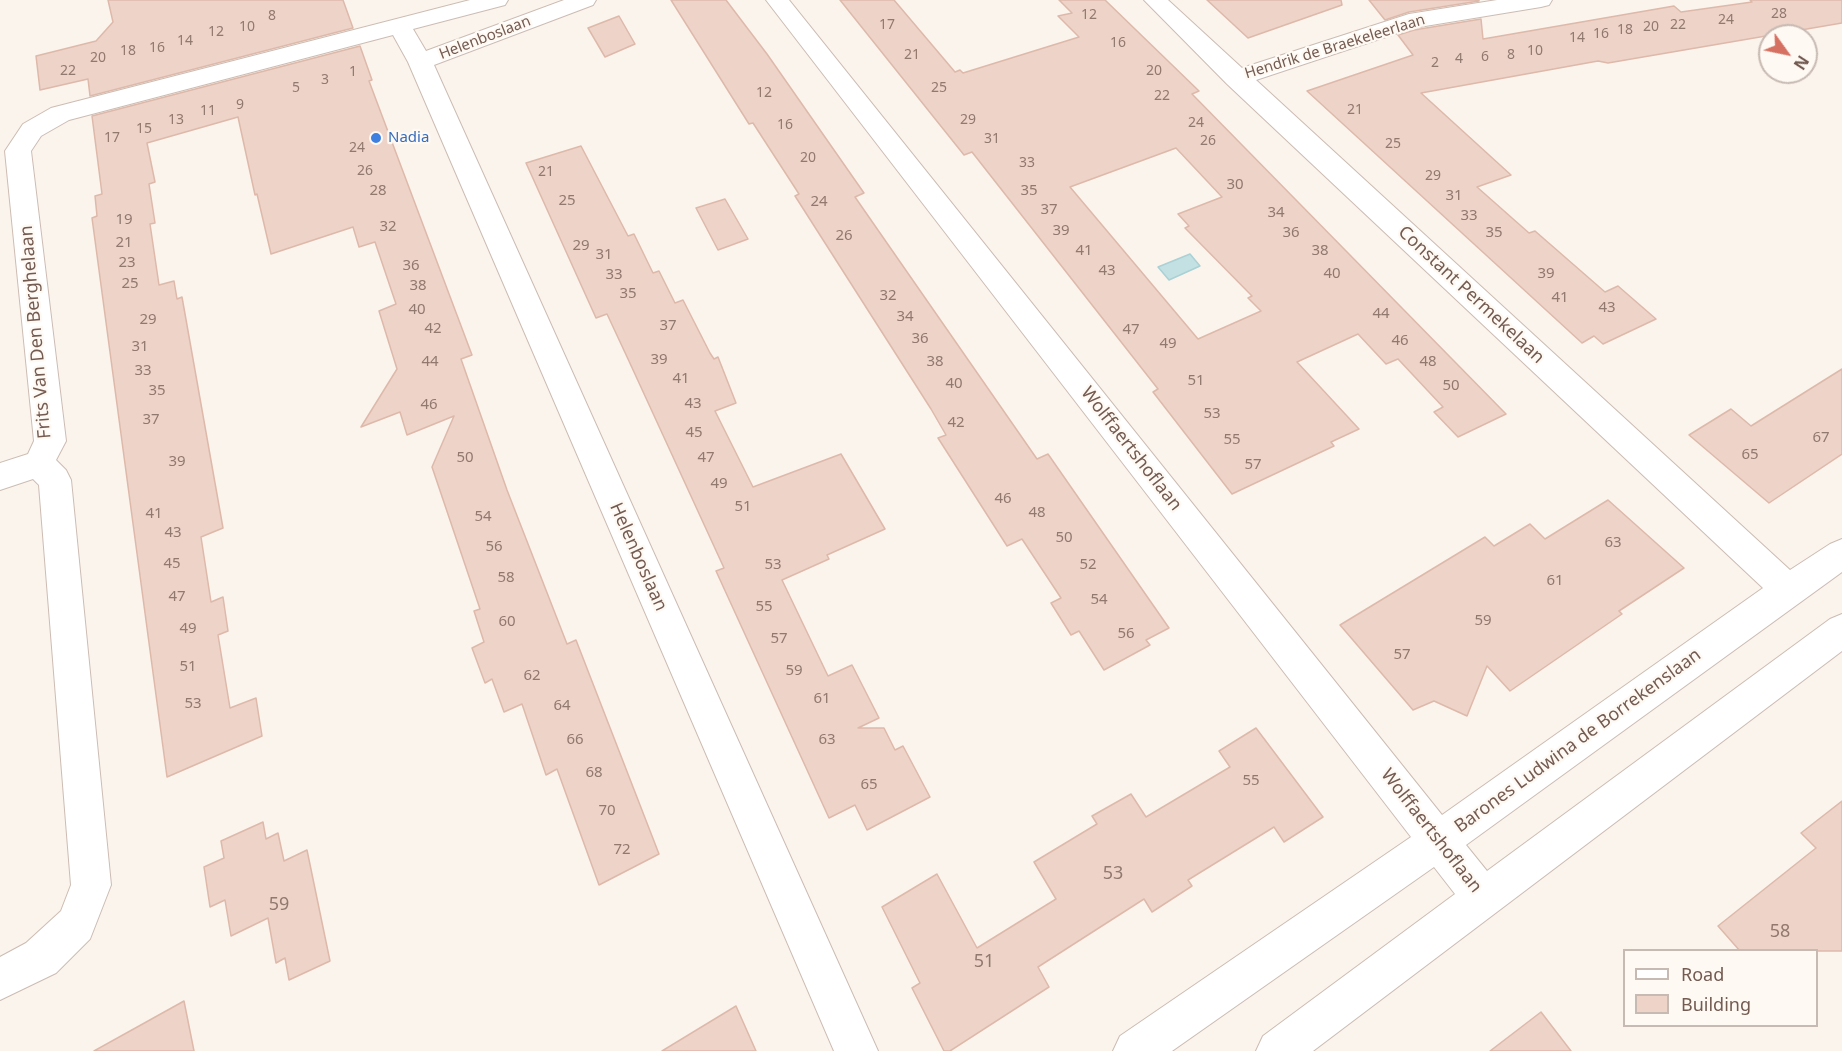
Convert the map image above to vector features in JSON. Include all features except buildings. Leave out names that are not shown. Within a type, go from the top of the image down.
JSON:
[{"type":"street","name":"Helenboslaan","points":[[497,0],[400,27],[420,62],[856,1051]]},
{"type":"street","name":"Helenboslaan","points":[[420,62],[585,0]]},
{"type":"street","name":"Wolffaertshoflaan","points":[[777,0],[1440,840],[1484,899]]},
{"type":"street","name":"Constant Permekelaan","points":[[1155,0],[1236,78],[1788,590]]},
{"type":"street","name":"Hendrik de Braekeleerlaan","points":[[1236,78],[1409,21],[1541,0]]},
{"type":"street","name":"Frits Van Den Berghelaan","points":[[0,979],[42,958],[75,925],[91,885],[55,480],[39,463],[50,441],[18,151],[32,130],[60,114],[400,27]]},
{"type":"street","points":[[0,477],[39,463]]},
{"type":"street","name":"Barones Ludwina de Borrekenslaan","points":[[1135,1051],[1440,840],[1788,590],[1842,554]]},
{"type":"street","points":[[1278,1051],[1842,630]]},
{"type":"water","points":[[1190,254],[1200,266],[1169,280],[1158,267]]},
{"type":"place","name":"Nadia","points":[[376,138]]}]
